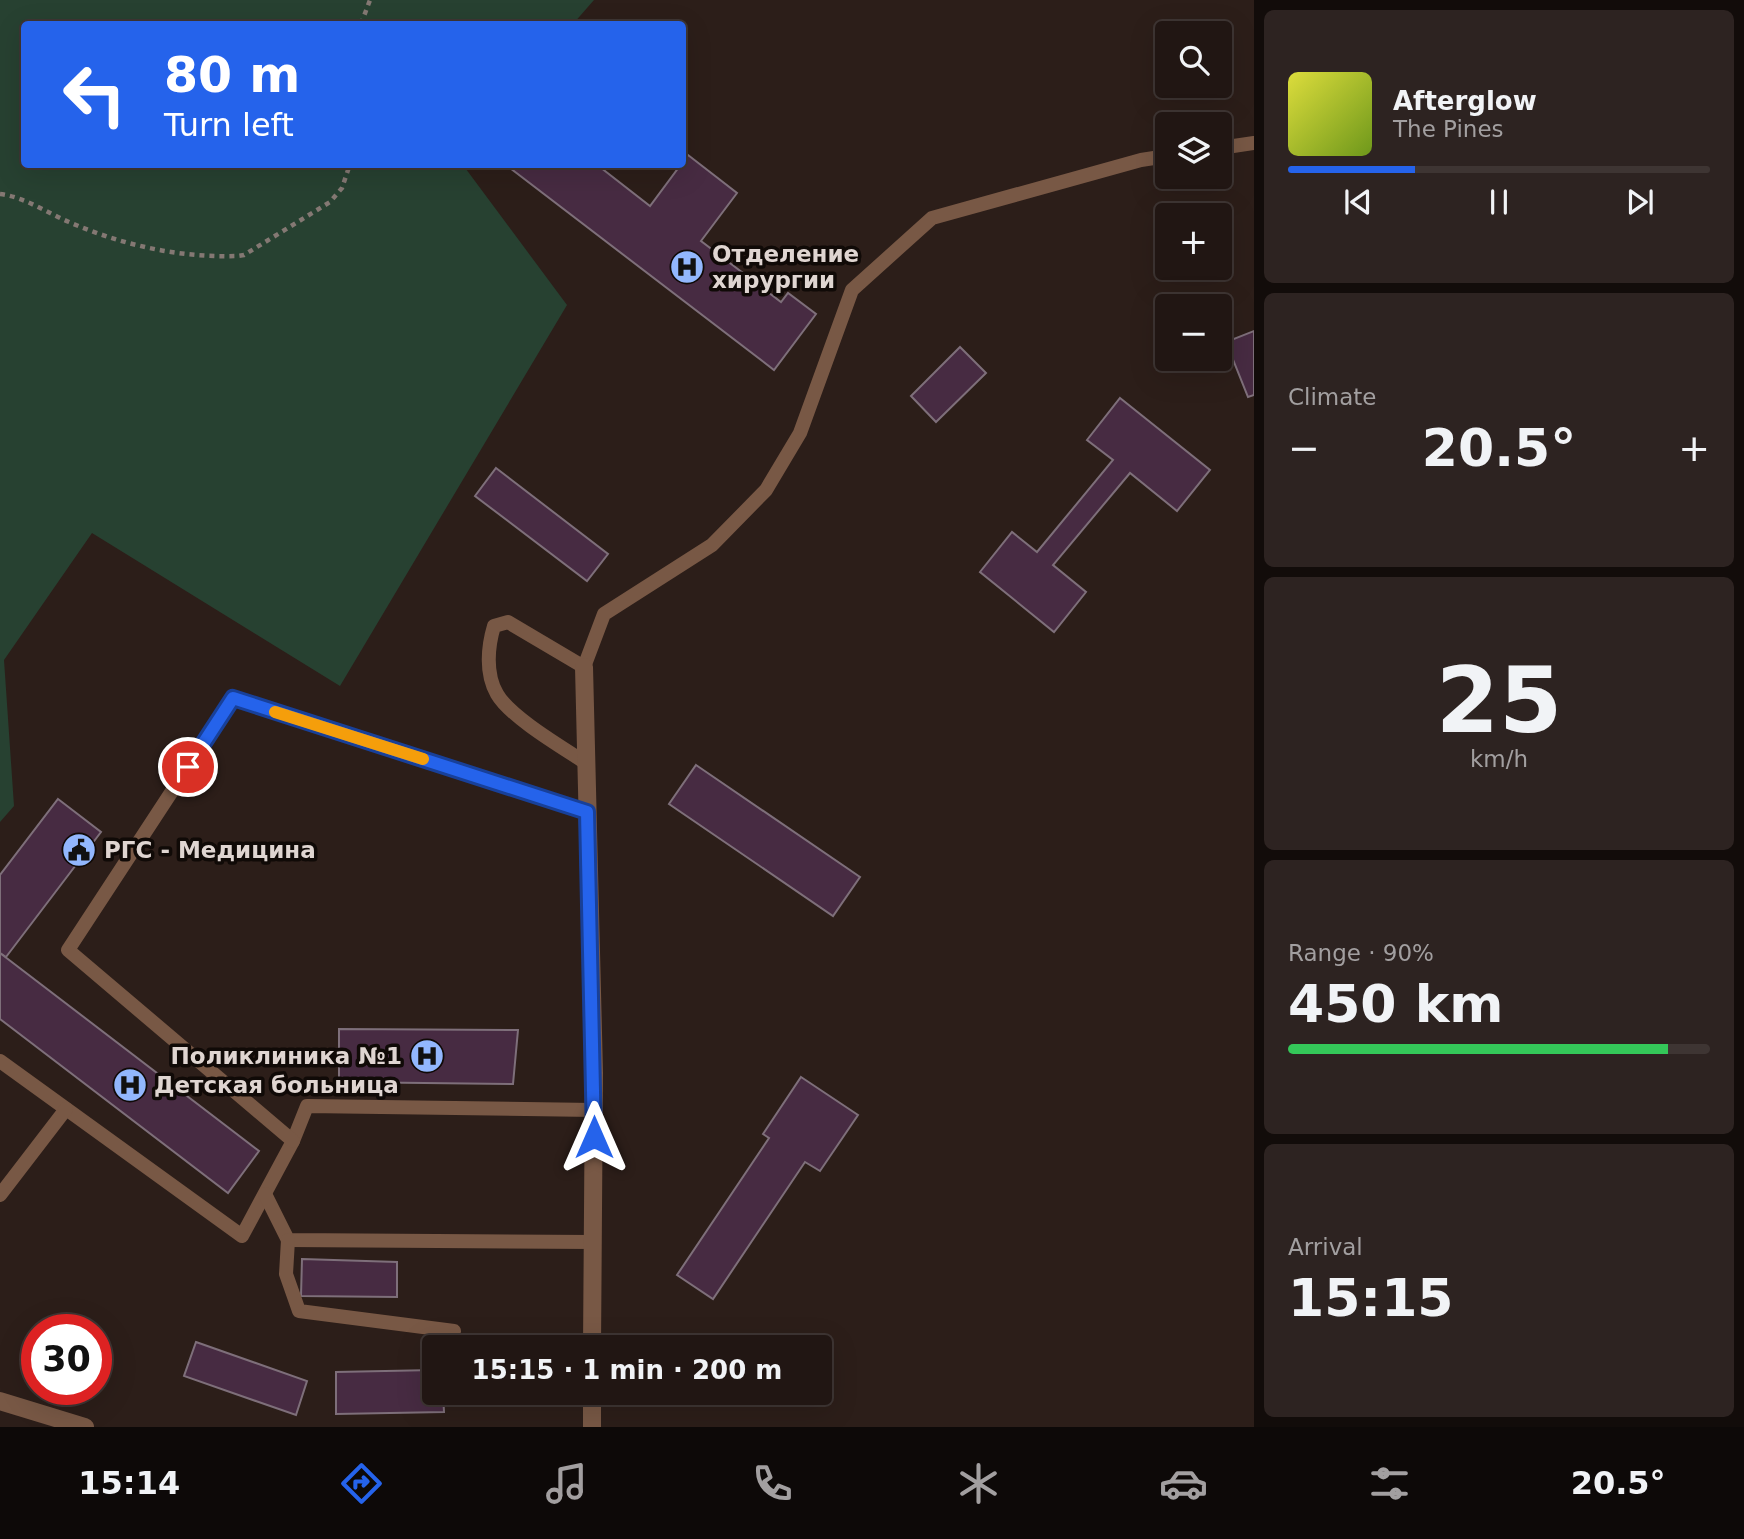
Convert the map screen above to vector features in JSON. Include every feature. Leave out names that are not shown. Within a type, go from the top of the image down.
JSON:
[{"type":"street","points":[[584,667],[594,1110],[592,1335]]},
{"type":"street","points":[[0,1401],[85,1427]]},
{"type":"street","points":[[592,1405],[592,1427]]},
{"type":"lane","points":[[1232,146],[1254,143]]},
{"type":"lane","points":[[586,763],[537,732],[497,694],[486,650],[494,626],[508,622],[584,667],[604,614],[712,545],[766,490],[800,433],[852,290],[932,218],[1155,158]]},
{"type":"lane","points":[[293,1141],[68,950],[233,698],[587,812]]},
{"type":"lane","points":[[0,1061],[242,1236],[293,1141],[307,1107],[594,1110]]},
{"type":"lane","points":[[2,1189],[66,1109]]},
{"type":"lane","points":[[265,1194],[288,1241],[286,1274],[299,1311],[454,1331]]},
{"type":"lane","points":[[288,1241],[593,1242]]},
{"type":"path","points":[[361,21],[370,0]]},
{"type":"path","points":[[0,194],[101,234],[165,251],[198,257],[237,256],[244,255],[330,202],[342,188],[349,168]]},
{"type":"green space","points":[[0,0],[594,0],[576,21],[21,21],[21,168],[465,168],[567,305],[340,686],[92,533],[4,660],[14,806],[0,822]]},
{"type":"building","name":"Отделение хирургии","points":[[688,155],[737,193],[701,241],[781,302],[788,293],[816,314],[774,370],[510,168],[601,168],[650,206],[678,168],[686,168]]},
{"type":"building","points":[[1254,331],[1254,395],[1248,397],[1232,357],[1232,340]]},
{"type":"building","points":[[960,347],[986,373],[936,422],[911,396]]},
{"type":"building","points":[[1120,398],[1210,470],[1177,511],[1130,473],[1053,565],[1086,592],[1054,632],[980,572],[1012,532],[1037,552],[1113,460],[1087,440]]},
{"type":"building","points":[[496,468],[608,554],[587,581],[475,496]]},
{"type":"building","points":[[696,765],[860,877],[833,916],[669,804]]},
{"type":"building","points":[[58,799],[101,832],[6,957],[0,953],[0,875]]},
{"type":"building","name":"Детская больница","points":[[0,953],[259,1151],[228,1193],[0,1019]]},
{"type":"building","name":"Поликлиника №1","points":[[339,1029],[518,1030],[513,1084],[339,1082]]},
{"type":"building","points":[[801,1077],[858,1115],[820,1171],[805,1162],[713,1299],[677,1275],[769,1138],[763,1134]]},
{"type":"building","points":[[302,1259],[397,1262],[397,1297],[301,1296]]},
{"type":"building","points":[[196,1342],[307,1381],[296,1415],[184,1376]]},
{"type":"building","points":[[422,1370],[422,1405],[444,1405],[444,1412],[336,1414],[336,1372]]},
{"type":"slow traffic","points":[[275,712],[423,759]]},
{"type":"place","name":"Отделение хирургии","points":[[687,267]]},
{"type":"place","name":"РГС - Медицина","points":[[79,850]]},
{"type":"place","name":"Поликлиника №1","points":[[427,1056]]},
{"type":"place","name":"Детская больница","points":[[130,1085]]},
{"type":"route","points":[[188,767],[233,698],[587,812],[594,1137]]}]
